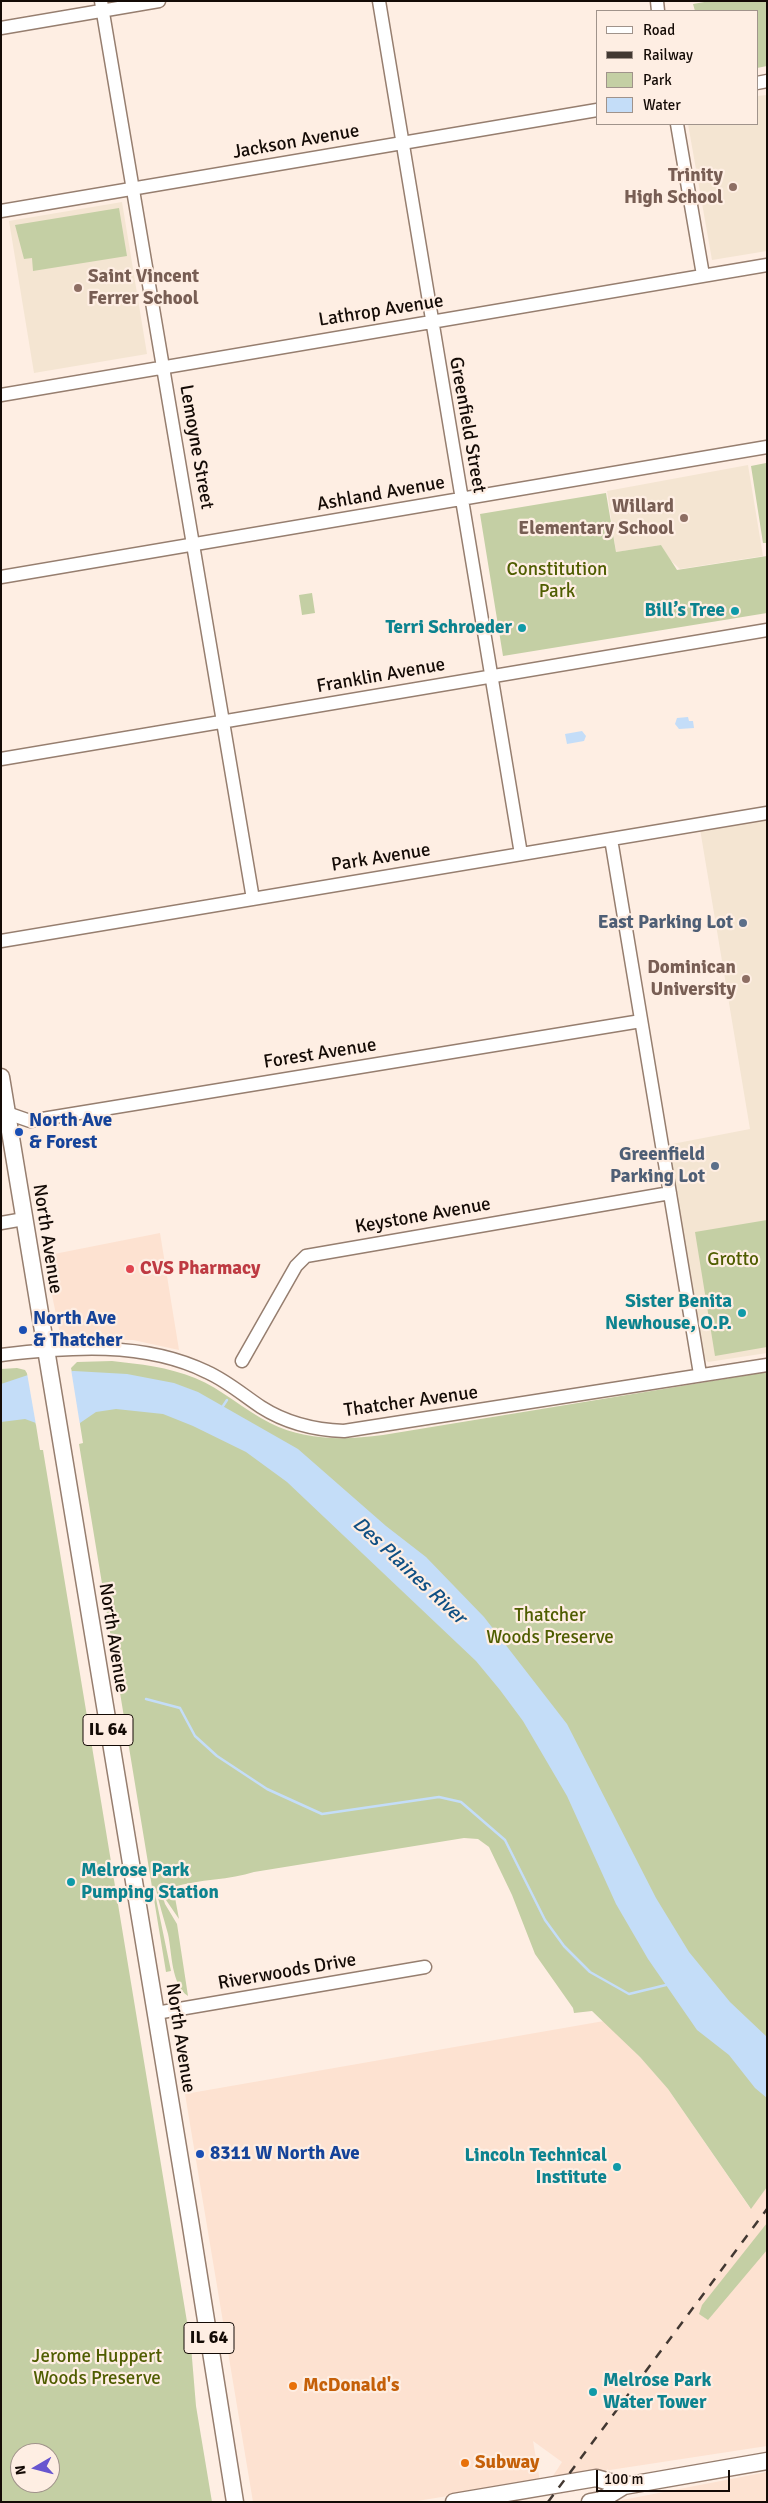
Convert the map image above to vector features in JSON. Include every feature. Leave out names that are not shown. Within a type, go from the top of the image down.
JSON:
[{"type":"main road","name":"North Avenue","points":[[2,1082],[48,1370],[156,2013],[234,2502]]},
{"type":"main road","points":[[590,2502],[601,2500],[624,2486],[767,2461]]},
{"type":"main road","points":[[454,2502],[596,2478],[624,2486]]},
{"type":"street","points":[[1,28],[102,6],[159,1]]},
{"type":"street","name":"Greenfield Street","points":[[378,1],[521,854]]},
{"type":"street","name":"Lemoyne Street","points":[[102,6],[253,898]]},
{"type":"street","name":"Jackson Avenue","points":[[1,211],[596,110]]},
{"type":"street","points":[[677,125],[703,275]]},
{"type":"street","name":"Lathrop Avenue","points":[[1,394],[767,264]]},
{"type":"street","name":"Ashland Avenue","points":[[1,577],[767,447]]},
{"type":"street","name":"Franklin Avenue","points":[[1,759],[767,630]]},
{"type":"street","name":"Park Avenue","points":[[1,941],[767,813]]},
{"type":"street","points":[[611,839],[700,1374]]},
{"type":"street","name":"Forest Avenue","points":[[7,1114],[30,1120],[640,1021]]},
{"type":"street","name":"Keystone Avenue","points":[[242,1361],[296,1266],[306,1256],[670,1193]]},
{"type":"street","points":[[1,1222],[24,1219]]},
{"type":"street","name":"Thatcher Avenue","points":[[1,1355],[45,1351],[115,1349],[137,1351],[176,1360],[220,1378],[275,1415],[328,1431],[368,1429],[700,1374],[767,1365]]},
{"type":"street","name":"Riverwoods Drive","points":[[156,2013],[425,1967]]},
{"type":"shaded area","name":"Trinity High School","points":[[767,95],[767,251],[712,260],[688,125],[758,125],[758,96]]},
{"type":"shaded area","name":"Saint Vincent Ferrer School","points":[[122,202],[147,354],[34,373],[9,221]]},
{"type":"shaded area","name":"Willard Elementary School","points":[[748,465],[763,556],[680,569],[670,560],[661,545],[616,552],[607,491]]},
{"type":"shaded area","name":"Dominican University","points":[[767,818],[767,1353],[708,1362],[703,1357],[667,1145],[750,1129],[700,829]]},
{"type":"shaded area","points":[[160,1233],[179,1350],[133,1340],[61,1339],[44,1256]]},
{"type":"shaded area","points":[[604,2021],[640,2057],[668,2089],[750,2208],[767,2187],[767,2446],[551,2479],[562,2462],[533,2441],[540,2481],[411,2502],[253,2502],[185,2094]]},
{"type":"shaded area","points":[[767,2472],[767,2502],[612,2502]]},
{"type":"green space","points":[[710,1],[767,1],[767,66],[758,68],[758,10],[695,10],[693,4]]},
{"type":"green space","points":[[119,208],[127,256],[33,271],[32,258],[24,259],[15,225]]},
{"type":"green space","points":[[766,463],[767,543],[763,543],[751,466]]},
{"type":"green space","name":"Constitution Park","points":[[606,493],[616,552],[661,545],[677,570],[767,556],[767,613],[503,656],[480,514]]},
{"type":"green space","points":[[312,593],[315,613],[302,615],[299,595]]},
{"type":"green space","name":"Grotto","points":[[767,1220],[767,1347],[715,1356],[695,1232]]},
{"type":"green space","name":"Thatcher Woods Preserve","points":[[112,1361],[154,1366],[185,1374],[205,1383],[270,1423],[297,1433],[325,1438],[383,1435],[767,1372],[767,2187],[751,2209],[668,2089],[640,2057],[592,2011],[574,2013],[573,2008],[535,1954],[512,1895],[489,1847],[478,1839],[464,1838],[254,1872],[235,1877],[193,1882],[173,1887],[179,1919],[166,1900],[163,1887],[160,1888],[165,1904],[177,1924],[188,1996],[182,1991],[175,1976],[168,1934],[156,1889],[154,1889],[171,1971],[166,1972],[79,1444],[83,1443],[71,1368],[77,1362]]},
{"type":"green space","name":"Jerome Huppert Woods Preserve","points":[[17,1368],[25,1370],[28,1375],[40,1450],[43,1450],[191,2346],[196,2406],[212,2502],[1,2502],[1,1369]]},
{"type":"green space","points":[[767,2223],[767,2250],[708,2320],[699,2314],[702,2305]]},
{"type":"water","points":[[688,717],[689,721],[693,721],[694,728],[679,729],[675,724],[677,718]]},
{"type":"water","points":[[582,731],[586,736],[584,741],[567,744],[565,734]]},
{"type":"water","name":"Des Plaines River","points":[[74,1371],[127,1374],[174,1383],[198,1392],[298,1449],[386,1526],[426,1557],[484,1617],[567,1724],[656,1898],[689,1952],[730,2002],[767,2037],[767,2098],[755,2088],[729,2055],[697,2030],[648,1959],[616,1904],[567,1796],[523,1721],[476,1661],[287,1482],[246,1452],[193,1426],[163,1414],[116,1409],[96,1412],[80,1423],[36,1423],[25,1419],[1,1422],[1,1384],[28,1375]]},
{"type":"pier","points":[[71,1369],[80,1425],[36,1425],[27,1373]]},
{"type":"waterway","points":[[221,1409],[227,1400]]},
{"type":"waterway","points":[[146,1699],[180,1708],[195,1736],[217,1756],[267,1789],[322,1814],[439,1797],[461,1802],[505,1840],[545,1920],[564,1946],[590,1972],[629,1994],[666,1985]]},
{"type":"railway","points":[[548,2502],[767,2209]]},
{"type":"place","name":"Trinity High School","points":[[733,187]]},
{"type":"place","name":"Saint Vincent Ferrer School","points":[[78,288]]},
{"type":"place","name":"Willard Elementary School","points":[[684,518]]},
{"type":"place","name":"Bill’s Tree","points":[[735,611]]},
{"type":"place","name":"Terri Schroeder","points":[[522,628]]},
{"type":"place","name":"East Parking Lot","points":[[743,923]]},
{"type":"place","name":"Dominican University","points":[[746,979]]},
{"type":"place","name":"North Ave & Forest","points":[[19,1132]]},
{"type":"place","name":"Greenfield Parking Lot","points":[[715,1166]]},
{"type":"place","name":"CVS Pharmacy","points":[[130,1269]]},
{"type":"place","name":"Sister Benita Newhouse, O.P.","points":[[742,1313]]},
{"type":"place","name":"North Ave & Thatcher","points":[[23,1330]]},
{"type":"place","name":"Melrose Park Pumping Station","points":[[71,1882]]},
{"type":"place","name":"8311 W North Ave","points":[[200,2154]]},
{"type":"place","name":"Lincoln Technical Institute","points":[[617,2167]]},
{"type":"place","name":"McDonald's","points":[[293,2386]]},
{"type":"place","name":"Melrose Park Water Tower","points":[[593,2392]]},
{"type":"place","name":"Subway","points":[[465,2463]]}]
